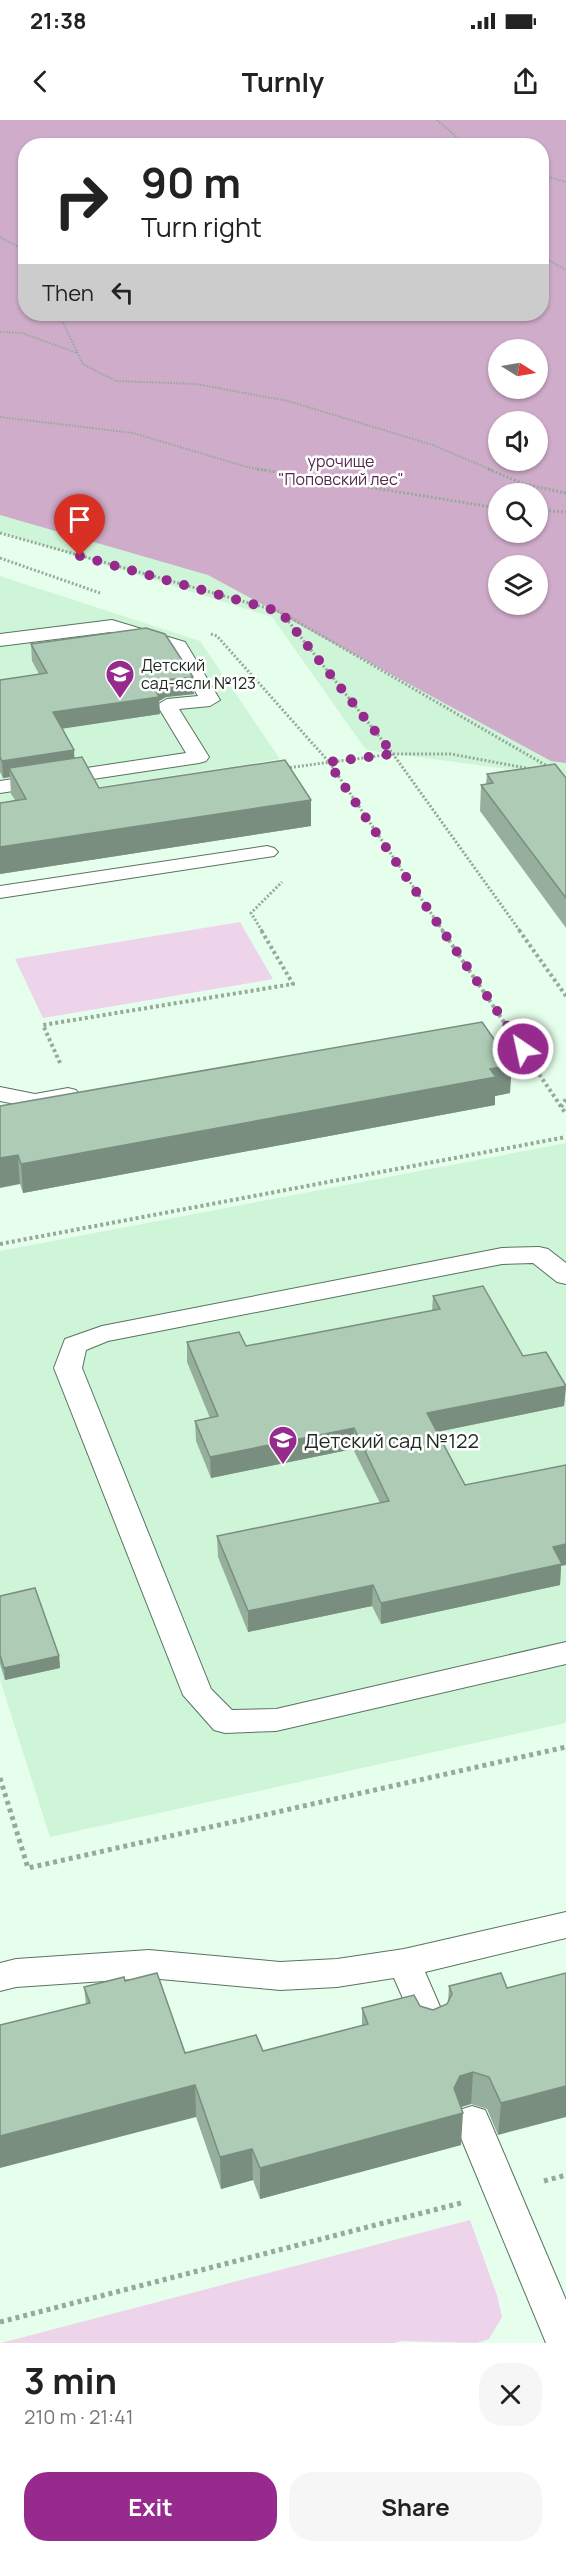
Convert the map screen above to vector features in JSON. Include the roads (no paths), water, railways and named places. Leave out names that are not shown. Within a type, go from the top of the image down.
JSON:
[{"type":"lane","points":[[0,640],[112,626],[178,646],[210,699],[167,705],[199,757],[0,787]]},
{"type":"lane","points":[[0,892],[267,852]]},
{"type":"lane","points":[[0,1094],[34,1101],[80,1093]]},
{"type":"lane","points":[[566,1276],[539,1255],[502,1256],[102,1334],[74,1346],[68,1368],[198,1695],[225,1722],[276,1720],[566,1653]]},
{"type":"lane","points":[[0,1977],[16,1973],[149,1964],[280,1976],[337,1973],[404,1963],[566,1925]]},
{"type":"lane","points":[[404,1963],[431,2025]]},
{"type":"lane","points":[[472,2121],[566,2343]]},
{"type":"place","name":"Детский сад-ясли №123","points":[[120,700]]},
{"type":"place","name":"Детский сад №122","points":[[283,1466]]},
{"type":"park label","name":"урочище \"Поповский лес\"","points":[[341,470]]}]
